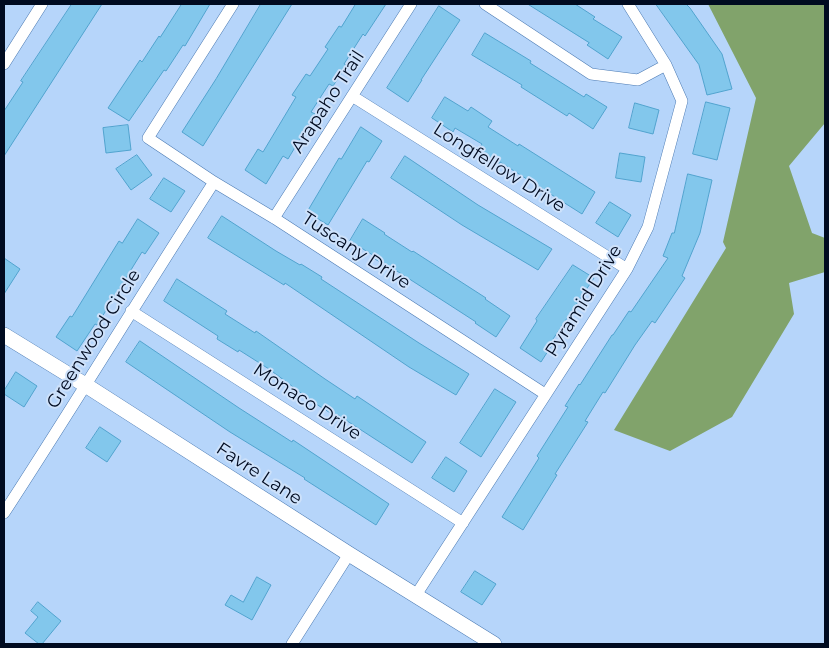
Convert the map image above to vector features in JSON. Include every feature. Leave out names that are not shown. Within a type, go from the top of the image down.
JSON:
[{"type":"street","points":[[4,64],[42,4]]},
{"type":"street","name":"Tuscany Drive","points":[[233,4],[148,138],[545,394]]},
{"type":"street","name":"Arapaho Trail","points":[[274,218],[411,4]]},
{"type":"street","points":[[485,4],[591,74],[638,80],[666,65]]},
{"type":"street","name":"Pyramid Drive","points":[[416,595],[627,270],[648,226],[682,101],[666,65],[628,4]]},
{"type":"street","name":"Longfellow Drive","points":[[352,96],[627,270]]},
{"type":"street","name":"Greenwood Circle","points":[[4,514],[87,386],[131,311],[214,182]]},
{"type":"street","name":"Monaco Drive","points":[[131,311],[463,523]]},
{"type":"street","name":"Favre Lane","points":[[4,335],[494,644]]},
{"type":"street","points":[[292,644],[349,554]]},
{"type":"green space","points":[[708,4],[825,4],[825,123],[789,166],[812,233],[825,238],[825,272],[789,283],[794,314],[732,417],[670,451],[614,430],[726,248],[723,242],[756,98]]},
{"type":"building","points":[[72,4],[102,4],[4,156],[4,111],[23,82],[21,81]]},
{"type":"building","points":[[182,4],[210,4],[185,46],[183,45],[166,71],[164,70],[129,121],[108,108],[140,60],[142,62]]},
{"type":"building","points":[[261,4],[292,4],[203,146],[182,132]]},
{"type":"building","points":[[356,4],[386,4],[365,36],[363,34],[344,64],[347,65],[333,86],[329,84],[311,112],[315,114],[288,159],[283,156],[266,184],[245,170],[258,149],[263,152],[296,97],[292,95],[306,74],[310,76],[328,49],[325,47]]},
{"type":"building","points":[[528,4],[575,4],[595,17],[593,19],[622,37],[608,59],[587,45],[589,43]]},
{"type":"building","points":[[656,4],[686,4],[690,8],[722,54],[732,89],[707,95],[699,65]]},
{"type":"building","points":[[439,6],[460,20],[408,102],[387,88]]},
{"type":"building","points":[[485,33],[584,97],[586,94],[607,107],[593,129],[569,113],[567,116],[521,87],[522,85],[472,55]]},
{"type":"building","points":[[445,97],[468,111],[471,107],[492,121],[488,127],[518,146],[519,144],[595,192],[582,214],[478,150],[482,144],[455,128],[453,132],[432,118]]},
{"type":"building","points":[[706,102],[730,108],[717,160],[693,154]]},
{"type":"building","points":[[635,103],[659,110],[653,134],[629,128]]},
{"type":"building","points":[[128,125],[131,150],[106,153],[103,128]]},
{"type":"building","points":[[361,127],[382,141],[369,162],[367,161],[328,225],[307,212],[339,158],[341,159]]},
{"type":"building","points":[[620,153],[645,157],[641,182],[616,178]]},
{"type":"building","points":[[137,155],[152,175],[131,190],[116,169]]},
{"type":"building","points":[[405,156],[478,205],[552,249],[538,270],[462,225],[391,178]]},
{"type":"building","points":[[688,174],[712,180],[700,233],[682,276],[685,278],[655,323],[652,321],[635,345],[605,393],[603,392],[585,421],[588,422],[523,530],[502,517],[539,458],[537,456],[568,407],[565,406],[579,384],[668,258],[663,256],[672,233],[674,233]]},
{"type":"building","points":[[164,178],[185,191],[171,212],[150,199]]},
{"type":"building","points":[[610,202],[631,215],[618,237],[596,223]]},
{"type":"building","points":[[222,216],[276,251],[322,277],[321,279],[469,374],[456,395],[409,367],[285,283],[284,285],[208,238]]},
{"type":"building","points":[[138,219],[159,233],[145,254],[142,252],[97,325],[95,324],[77,351],[56,337],[70,316],[72,317],[119,241],[122,243]]},
{"type":"building","points":[[363,219],[486,298],[510,316],[496,337],[476,322],[375,259],[376,257],[350,241]]},
{"type":"building","points":[[4,258],[20,269],[4,294]]},
{"type":"building","points":[[573,265],[594,278],[553,339],[555,340],[541,362],[520,348],[537,321],[536,319]]},
{"type":"building","points":[[177,279],[227,311],[225,314],[255,333],[256,331],[355,399],[357,396],[426,442],[412,463],[338,415],[337,417],[316,404],[269,369],[217,339],[218,336],[164,301]]},
{"type":"building","points":[[140,341],[239,408],[292,442],[293,440],[389,504],[376,525],[230,432],[126,362]]},
{"type":"building","points":[[16,372],[37,386],[24,407],[4,394]]},
{"type":"building","points":[[495,389],[516,402],[481,457],[460,443]]},
{"type":"building","points":[[100,427],[121,441],[107,462],[86,448]]},
{"type":"building","points":[[446,457],[467,471],[454,492],[432,478]]},
{"type":"building","points":[[475,571],[496,584],[482,605],[461,592]]},
{"type":"building","points":[[257,577],[271,585],[252,620],[225,605],[231,595],[243,602]]},
{"type":"building","points":[[38,602],[61,621],[42,644],[39,644],[25,633],[38,617],[31,611]]}]
